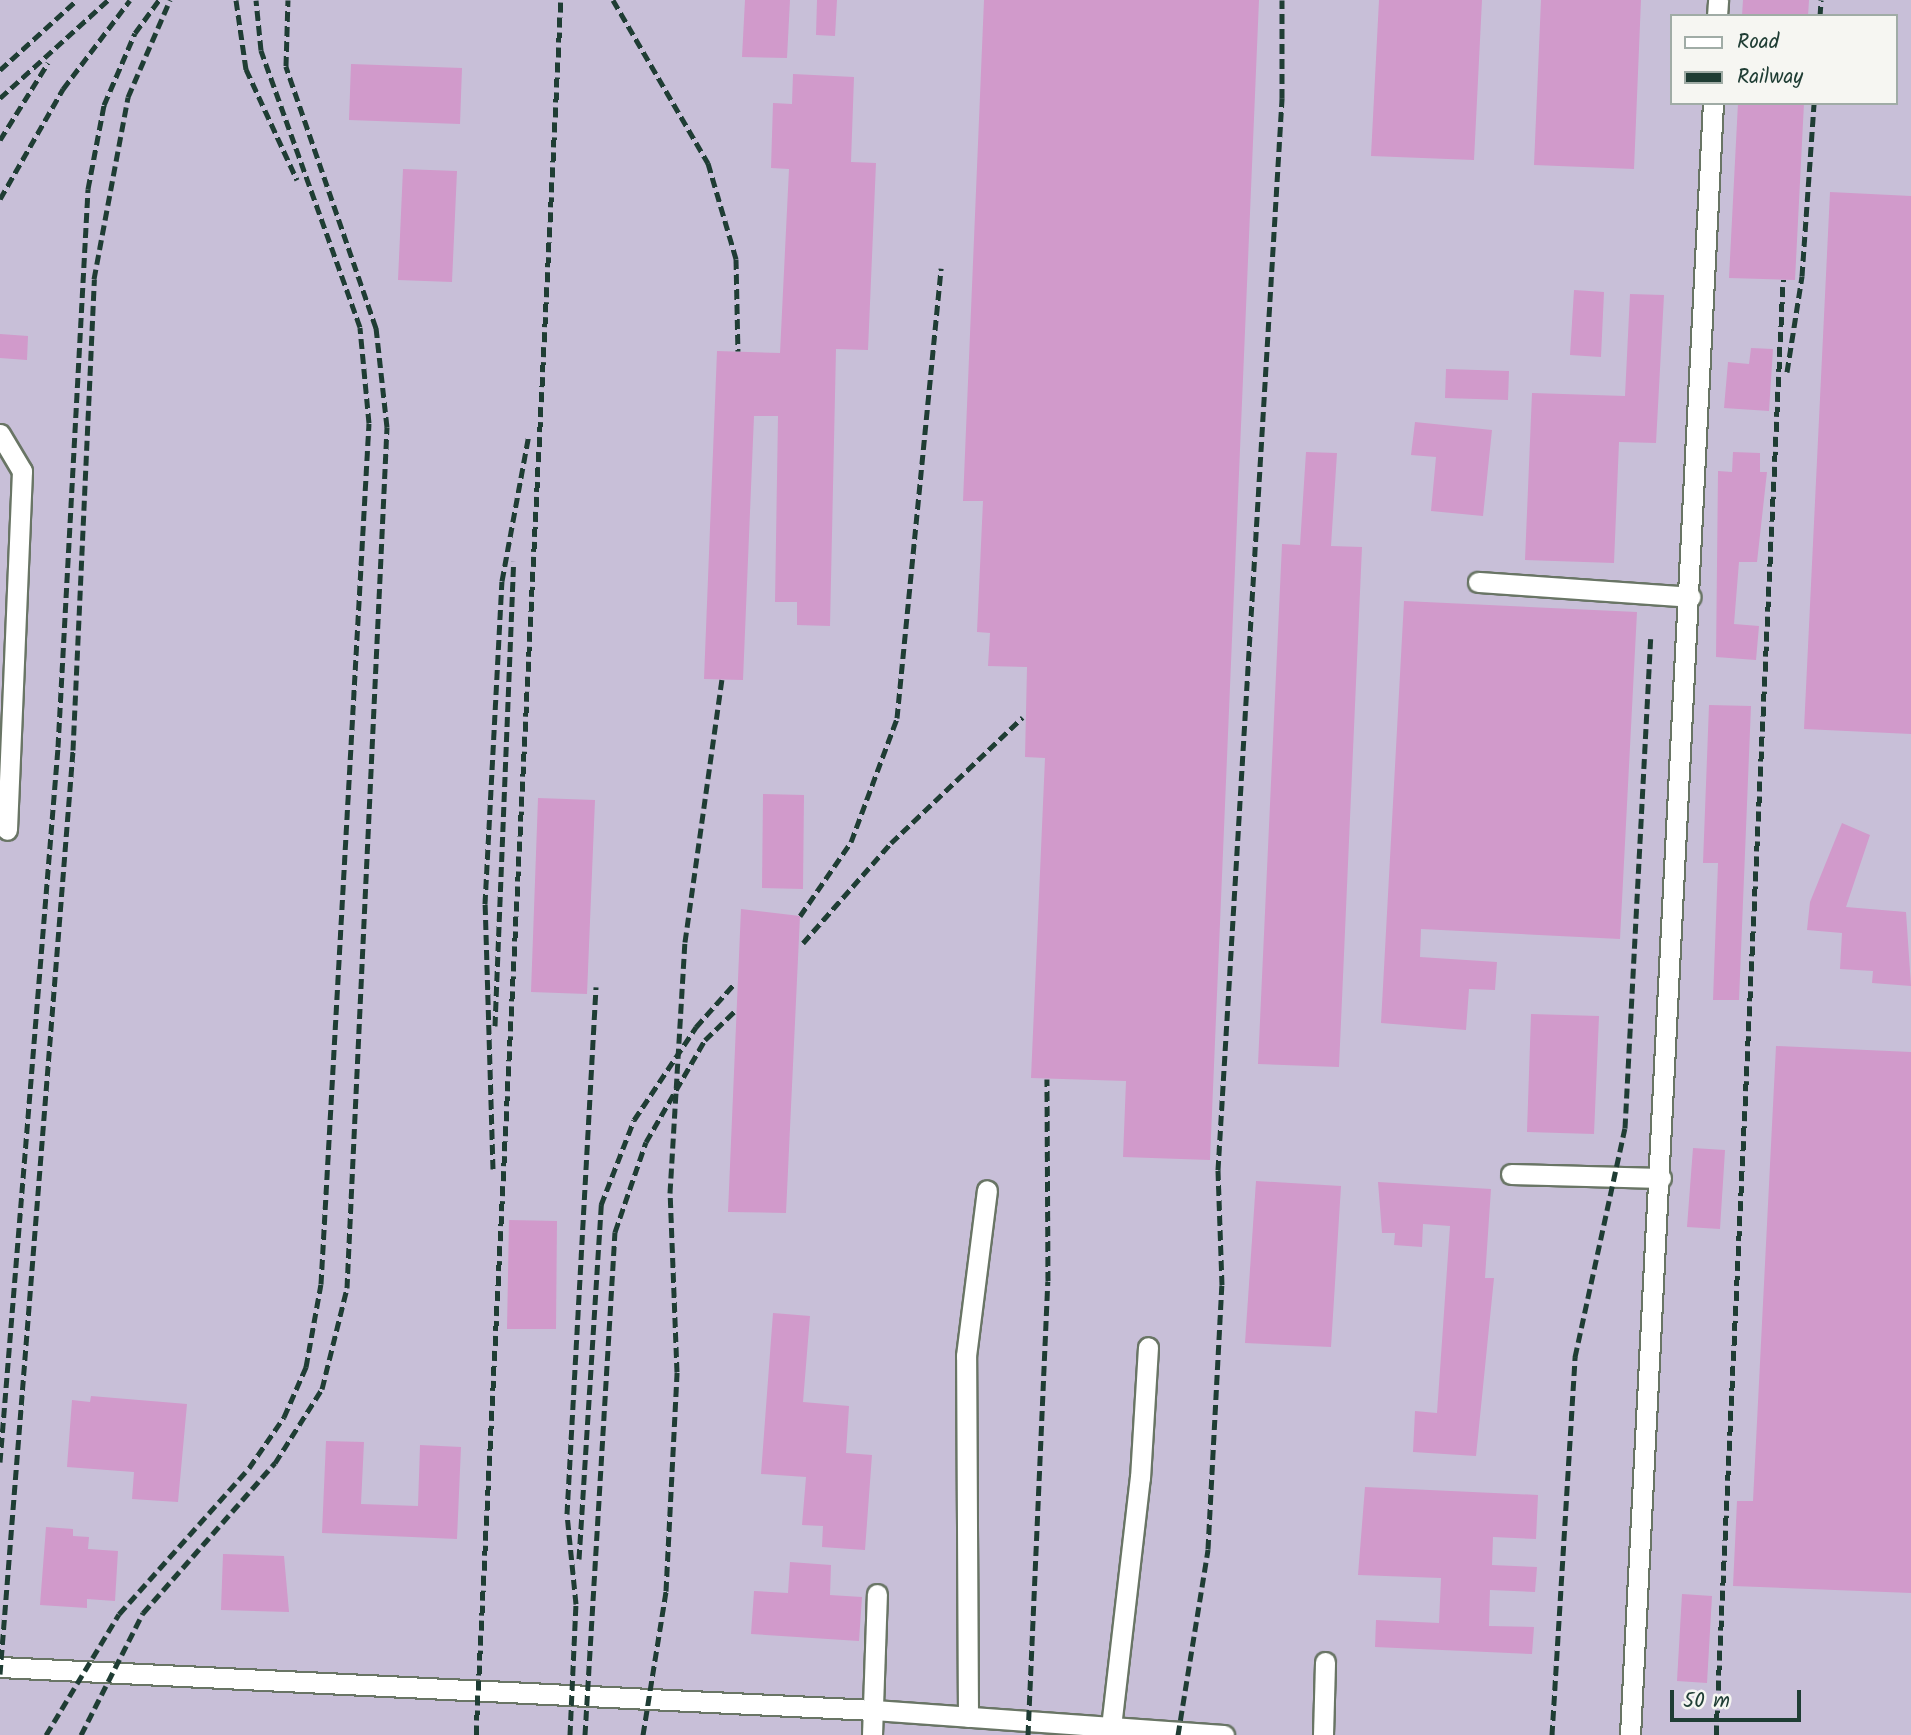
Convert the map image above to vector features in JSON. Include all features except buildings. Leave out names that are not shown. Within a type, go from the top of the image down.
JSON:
[{"type":"street","points":[[1630,1735],[1661,1178],[1713,105]]},
{"type":"street","points":[[0,434],[22,471],[7,830]]},
{"type":"street","points":[[1478,582],[1690,597]]},
{"type":"street","points":[[1511,1174],[1661,1178]]},
{"type":"street","points":[[968,1717],[965,1356],[987,1190]]},
{"type":"street","points":[[1111,1727],[1140,1478],[1148,1347]]},
{"type":"street","points":[[872,1735],[877,1594]]},
{"type":"street","points":[[1323,1735],[1325,1662]]},
{"type":"street","points":[[0,1667],[873,1710],[1215,1735]]},
{"type":"shaded area","points":[[0,0],[1911,0],[1911,1735],[0,1735]]},
{"type":"railway","points":[[0,70],[77,0]]},
{"type":"railway","points":[[0,98],[108,0]]},
{"type":"railway","points":[[0,199],[63,89],[130,0]]},
{"type":"railway","points":[[0,1462],[58,747],[88,189],[104,105],[135,33],[159,0]]},
{"type":"railway","points":[[0,1674],[73,750],[94,279],[128,97],[170,0]]},
{"type":"railway","points":[[236,0],[246,69],[297,180]]},
{"type":"railway","points":[[46,1735],[119,1614],[249,1468],[284,1417],[306,1367],[321,1284],[369,423],[360,327],[261,50],[256,0]]},
{"type":"railway","points":[[81,1735],[143,1613],[275,1463],[322,1389],[347,1288],[387,427],[376,328],[286,66],[288,0]]},
{"type":"railway","points":[[476,1735],[561,0]]},
{"type":"railway","points":[[613,0],[708,163],[736,259],[738,351]]},
{"type":"railway","points":[[1178,1735],[1208,1549],[1222,1285],[1218,1170],[1282,98],[1282,0]]},
{"type":"railway","points":[[1820,14],[1821,0]]},
{"type":"railway","points":[[0,140],[48,63]]},
{"type":"railway","points":[[1787,372],[1802,276],[1814,105]]},
{"type":"railway","points":[[800,916],[851,842],[897,718],[941,268]]},
{"type":"railway","points":[[1716,1735],[1783,280]]},
{"type":"railway","points":[[493,1169],[485,904],[502,581],[529,434]]},
{"type":"railway","points":[[495,1026],[514,561]]},
{"type":"railway","points":[[1552,1735],[1575,1357],[1625,1128],[1651,634]]},
{"type":"railway","points":[[643,1735],[666,1591],[677,1372],[670,1193],[685,942],[722,679]]},
{"type":"railway","points":[[803,943],[891,843],[1023,717]]},
{"type":"railway","points":[[579,1559],[601,1205],[634,1120],[696,1027],[734,984]]},
{"type":"railway","points":[[570,1735],[576,1604],[567,1514],[596,987]]},
{"type":"railway","points":[[585,1735],[615,1232],[646,1142],[705,1040],[736,1010]]},
{"type":"railway","points":[[1028,1735],[1048,1281],[1047,1079]]}]
